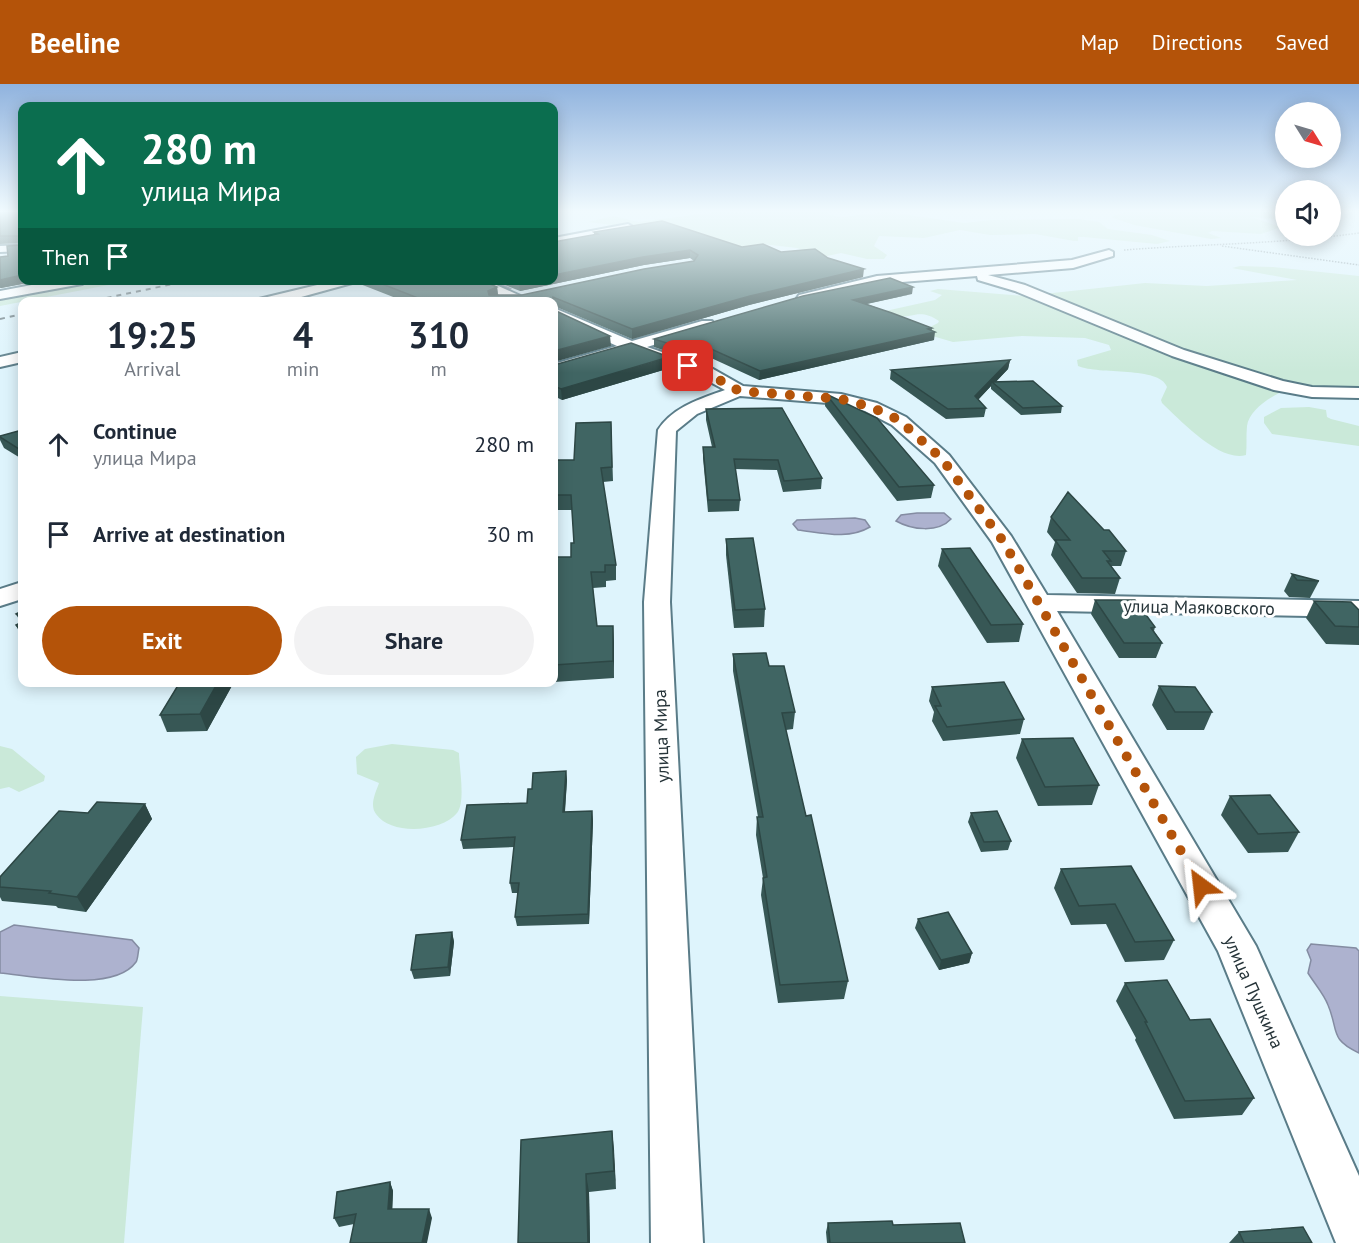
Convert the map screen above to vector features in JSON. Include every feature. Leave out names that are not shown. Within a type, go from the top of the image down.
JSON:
[{"type":"street","points":[[788,302],[877,280],[1072,264]]},
{"type":"street","points":[[968,273],[1020,288],[1178,353],[1280,386],[1312,392],[1359,393]]},
{"type":"street","points":[[0,295],[55,285]]},
{"type":"street","points":[[285,297],[336,285]]},
{"type":"street","points":[[485,285],[518,297]]},
{"type":"street","points":[[528,297],[540,292]]},
{"type":"street","points":[[558,314],[630,346],[707,373],[739,391]]},
{"type":"street","points":[[558,368],[721,320]]},
{"type":"street","points":[[0,362],[18,358]]},
{"type":"street","name":"улица Пушкина","points":[[739,391],[841,399],[871,407],[899,420],[942,459],[1003,541],[1236,946],[1359,1236]]},
{"type":"street","name":"улица Мира","points":[[676,1243],[657,602],[667,430],[677,418],[694,407],[739,391]]},
{"type":"street","points":[[0,598],[18,591]]},
{"type":"street","name":"улица Маяковского","points":[[1038,603],[1359,609]]},
{"type":"green space","points":[[1240,266],[1359,276],[1359,390],[1289,389],[1276,394],[1257,408],[1249,420],[1246,455],[1236,456],[1224,453],[1190,429],[1162,403],[1161,400],[1167,387],[1162,380],[1141,374],[1078,366],[1077,360],[1111,350],[1109,345],[1085,338],[1022,336],[953,342],[929,335],[928,328],[939,321],[932,317],[921,314],[895,317],[881,312],[935,300],[942,295],[930,291],[938,289],[1025,296],[1145,283],[1207,286],[1297,280],[1232,268]]},
{"type":"green space","points":[[83,285],[108,285],[46,297],[18,297],[18,303],[0,306],[0,298]]},
{"type":"green space","points":[[1309,407],[1326,410],[1327,417],[1331,419],[1359,426],[1359,446],[1272,434],[1264,423],[1264,417],[1281,408]]},
{"type":"green space","points":[[392,744],[453,750],[459,753],[461,801],[457,813],[450,819],[440,824],[416,829],[393,826],[376,814],[373,803],[379,783],[357,774],[356,757],[365,749]]},
{"type":"green space","points":[[0,746],[12,749],[45,776],[44,781],[19,792],[9,787],[0,789]]},
{"type":"green space","points":[[0,996],[143,1007],[124,1243],[0,1243]]},
{"type":"water","points":[[944,513],[951,519],[939,526],[925,529],[896,521],[901,515]]},
{"type":"water","points":[[855,518],[865,520],[870,527],[853,533],[835,534],[798,530],[793,524],[797,520]]},
{"type":"water","points":[[14,925],[132,940],[139,948],[137,959],[125,971],[110,977],[92,980],[52,979],[0,973],[0,932]]},
{"type":"water","points":[[1311,944],[1356,948],[1359,951],[1359,1053],[1339,1039],[1326,1001],[1308,973],[1311,960],[1307,950]]},
{"type":"building","points":[[0,264],[18,264],[18,276],[0,280]]},
{"type":"building","points":[[558,264],[608,264],[558,274]]},
{"type":"building","points":[[675,264],[848,264],[864,269],[750,296],[632,329],[558,299],[558,297],[415,297],[385,285],[492,285],[497,287],[488,291],[489,295],[522,295]]},
{"type":"building","points":[[890,278],[913,287],[853,300],[932,328],[928,329],[935,332],[760,371],[709,348],[695,352],[654,339],[803,296]]},
{"type":"building","points":[[558,312],[610,336],[558,350]]},
{"type":"building","points":[[631,343],[669,357],[561,389],[558,388],[558,364]]},
{"type":"building","points":[[1010,360],[975,396],[986,408],[948,409],[891,370]]},
{"type":"building","points":[[1033,381],[1062,406],[1023,408],[992,382]]},
{"type":"building","points":[[826,394],[877,418],[934,485],[899,487]]},
{"type":"building","points":[[782,408],[822,478],[784,481],[778,460],[734,459],[740,500],[708,500],[703,447],[715,447],[706,409]]},
{"type":"building","points":[[611,422],[612,467],[601,468],[616,565],[605,565],[605,572],[591,572],[597,626],[613,626],[613,661],[558,665],[558,557],[571,557],[571,543],[574,543],[571,495],[558,495],[558,460],[574,460],[576,423]]},
{"type":"building","points":[[18,431],[18,448],[0,437]]},
{"type":"building","points":[[1068,492],[1104,530],[1109,530],[1126,551],[1103,551],[1111,561],[1107,561],[1120,578],[1082,578],[1055,540],[1070,540],[1051,517]]},
{"type":"building","points":[[753,538],[765,609],[735,610],[726,539]]},
{"type":"building","points":[[970,548],[1023,624],[991,625],[942,549]]},
{"type":"building","points":[[1292,574],[1319,581],[1297,580]]},
{"type":"building","points":[[1095,600],[1135,600],[1155,627],[1151,628],[1162,643],[1124,643]]},
{"type":"building","points":[[1314,601],[1351,602],[1359,610],[1359,627],[1335,626]]},
{"type":"building","points":[[766,653],[769,666],[784,666],[795,712],[782,713],[806,816],[811,815],[848,981],[780,985],[763,878],[767,877],[757,817],[763,817],[733,654]]},
{"type":"building","points":[[1004,682],[1024,719],[947,727],[935,706],[941,706],[932,687]]},
{"type":"building","points":[[1159,686],[1195,687],[1212,712],[1175,712]]},
{"type":"building","points":[[177,687],[215,687],[200,714],[160,715]]},
{"type":"building","points":[[1073,738],[1099,785],[1045,787],[1022,739]]},
{"type":"building","points":[[566,771],[563,812],[592,811],[588,914],[515,917],[519,883],[510,883],[515,837],[461,840],[467,805],[527,803],[528,789],[532,789],[533,773]]},
{"type":"building","points":[[1270,795],[1299,832],[1258,834],[1230,796]]},
{"type":"building","points":[[97,802],[145,804],[77,897],[49,893],[51,891],[0,887],[0,877],[59,811],[88,813]]},
{"type":"building","points":[[997,811],[1011,841],[984,842],[971,813]]},
{"type":"building","points":[[1131,866],[1174,940],[1135,942],[1115,904],[1079,906],[1061,869]]},
{"type":"building","points":[[948,912],[972,953],[941,960],[918,919]]},
{"type":"building","points":[[452,932],[448,967],[411,970],[416,935]]},
{"type":"building","points":[[1167,980],[1190,1020],[1210,1019],[1254,1098],[1185,1101],[1145,1022],[1147,1022],[1125,983]]},
{"type":"building","points":[[612,1131],[614,1171],[586,1174],[588,1243],[518,1243],[521,1140]]},
{"type":"building","points":[[390,1182],[388,1209],[429,1209],[422,1243],[350,1243],[356,1214],[334,1218],[337,1192]]},
{"type":"building","points":[[892,1221],[893,1225],[960,1223],[965,1243],[830,1243],[828,1223]]},
{"type":"building","points":[[1303,1227],[1312,1243],[1244,1243],[1239,1232]]},
{"type":"waterway","points":[[500,285],[510,289]]},
{"type":"railway","points":[[111,297],[168,285]]},
{"type":"railway","points":[[0,319],[18,315]]},
{"type":"route","points":[[688,366],[707,373],[739,391],[841,399],[871,407],[899,420],[942,459],[1003,541],[1201,886]]}]
